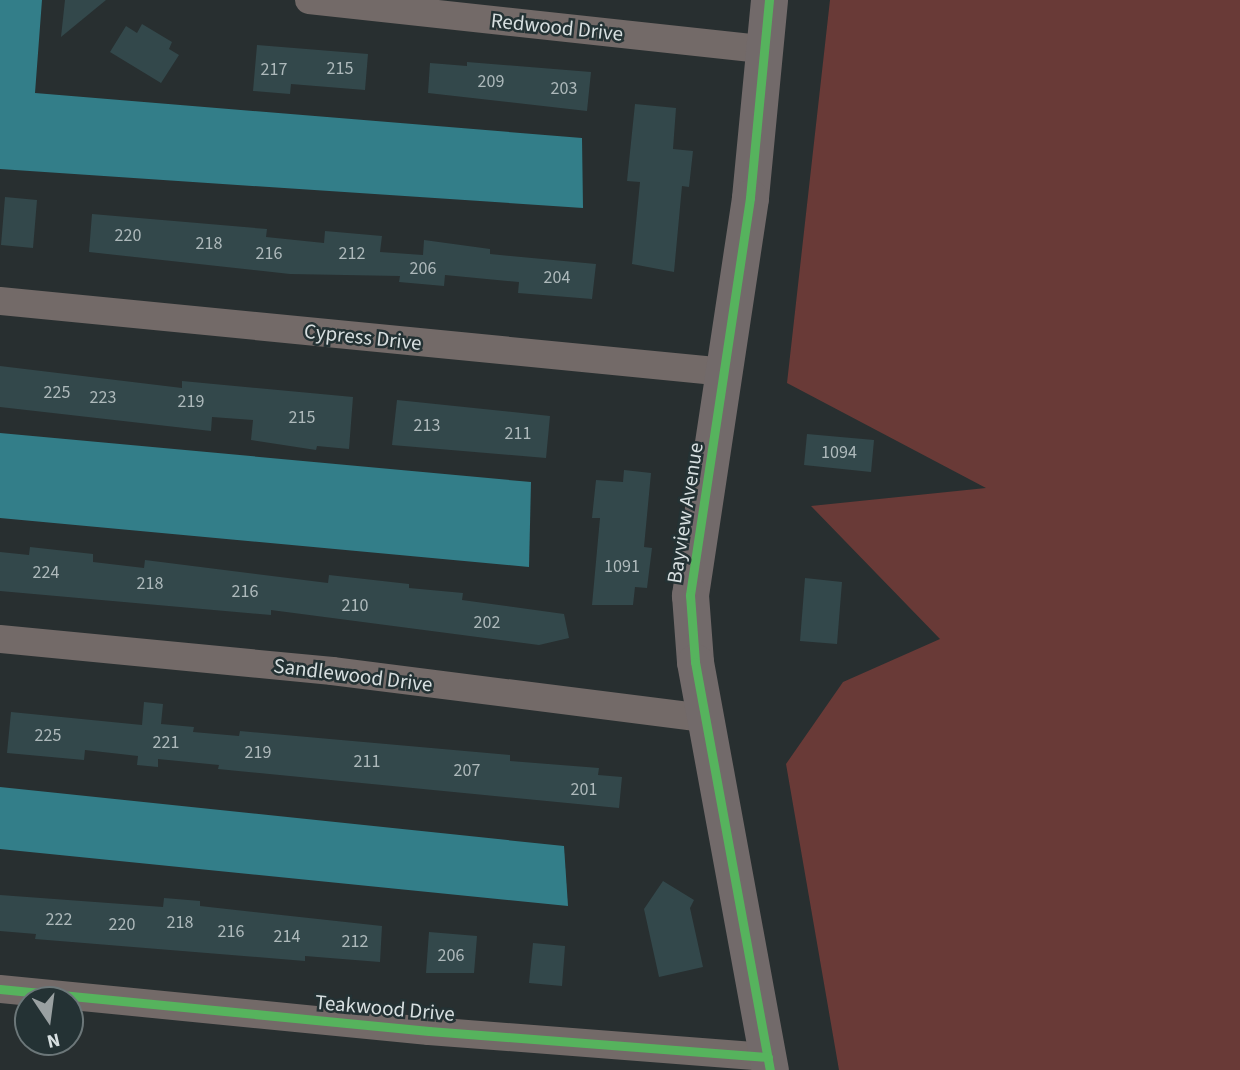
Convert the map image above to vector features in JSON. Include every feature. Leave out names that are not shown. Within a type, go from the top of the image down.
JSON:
[{"type":"main road","name":"Bayview Avenue","points":[[769,0],[750,198],[726,372],[690,595],[706,718],[769,1063]]},
{"type":"street","name":"Redwood Drive","points":[[309,0],[763,49]]},
{"type":"street","name":"Cypress Drive","points":[[0,301],[726,372]]},
{"type":"street","name":"Sandlewood Drive","points":[[0,639],[332,671],[706,718]]},
{"type":"street","name":"Teakwood Drive","points":[[0,989],[769,1063]]},
{"type":"shaded area","points":[[830,0],[1240,0],[1240,1070],[839,1070],[786,764],[843,682],[940,639],[811,506],[986,488],[787,383]]},
{"type":"water","points":[[0,0],[42,0],[35,93],[582,138],[583,208],[0,169]]},
{"type":"water","points":[[0,433],[531,482],[529,567],[0,518]]},
{"type":"water","points":[[0,787],[564,846],[568,906],[0,849]]},
{"type":"building","points":[[65,0],[106,0],[61,37]]},
{"type":"building","points":[[142,24],[172,42],[169,49],[179,55],[161,83],[110,52],[126,26],[137,33]]},
{"type":"building","points":[[257,45],[368,54],[365,90],[291,84],[290,94],[253,91]]},
{"type":"building","points":[[467,62],[591,72],[587,111],[428,93],[430,63],[467,66]]},
{"type":"building","points":[[635,104],[676,108],[673,149],[693,151],[689,187],[682,186],[674,272],[632,264],[640,182],[627,181]]},
{"type":"building","points":[[5,197],[37,200],[33,248],[1,245]]},
{"type":"building","points":[[92,214],[267,229],[266,237],[324,243],[325,231],[382,236],[380,252],[423,255],[424,240],[490,249],[490,254],[596,264],[592,299],[518,293],[519,282],[445,275],[444,286],[399,282],[400,276],[290,274],[89,252]]},
{"type":"building","points":[[0,366],[182,388],[182,381],[353,397],[349,449],[317,446],[316,450],[251,440],[253,420],[212,417],[211,431],[0,407]]},
{"type":"building","points":[[397,400],[550,416],[546,458],[392,445]]},
{"type":"building","points":[[807,434],[874,440],[871,472],[804,465]]},
{"type":"building","points":[[624,470],[651,473],[644,547],[652,548],[647,588],[635,587],[633,605],[592,605],[600,518],[592,518],[596,480],[623,482]]},
{"type":"building","points":[[30,547],[93,554],[93,562],[144,568],[145,560],[328,583],[329,575],[409,584],[409,588],[463,593],[462,600],[564,614],[569,638],[539,645],[271,610],[271,615],[0,591],[0,552],[29,555]]},
{"type":"building","points":[[805,578],[842,582],[837,644],[800,641]]},
{"type":"building","points":[[144,702],[163,704],[161,724],[194,727],[193,732],[239,736],[240,731],[510,755],[510,761],[599,768],[598,775],[622,777],[619,808],[218,769],[219,765],[158,759],[158,767],[137,765],[138,756],[85,750],[84,760],[7,753],[11,712],[142,725]]},
{"type":"building","points":[[663,881],[694,900],[690,908],[703,967],[659,977],[644,909]]},
{"type":"building","points":[[0,895],[163,907],[164,898],[200,901],[200,906],[382,926],[380,962],[305,956],[305,961],[35,939],[36,934],[0,931]]},
{"type":"building","points":[[429,932],[477,936],[474,973],[426,973]]},
{"type":"building","points":[[533,943],[565,946],[562,986],[529,983]]},
{"type":"cycle path","points":[[769,0],[750,198],[690,595],[695,662],[770,1070]]},
{"type":"cycle path","points":[[0,989],[429,1031],[768,1057]]}]
